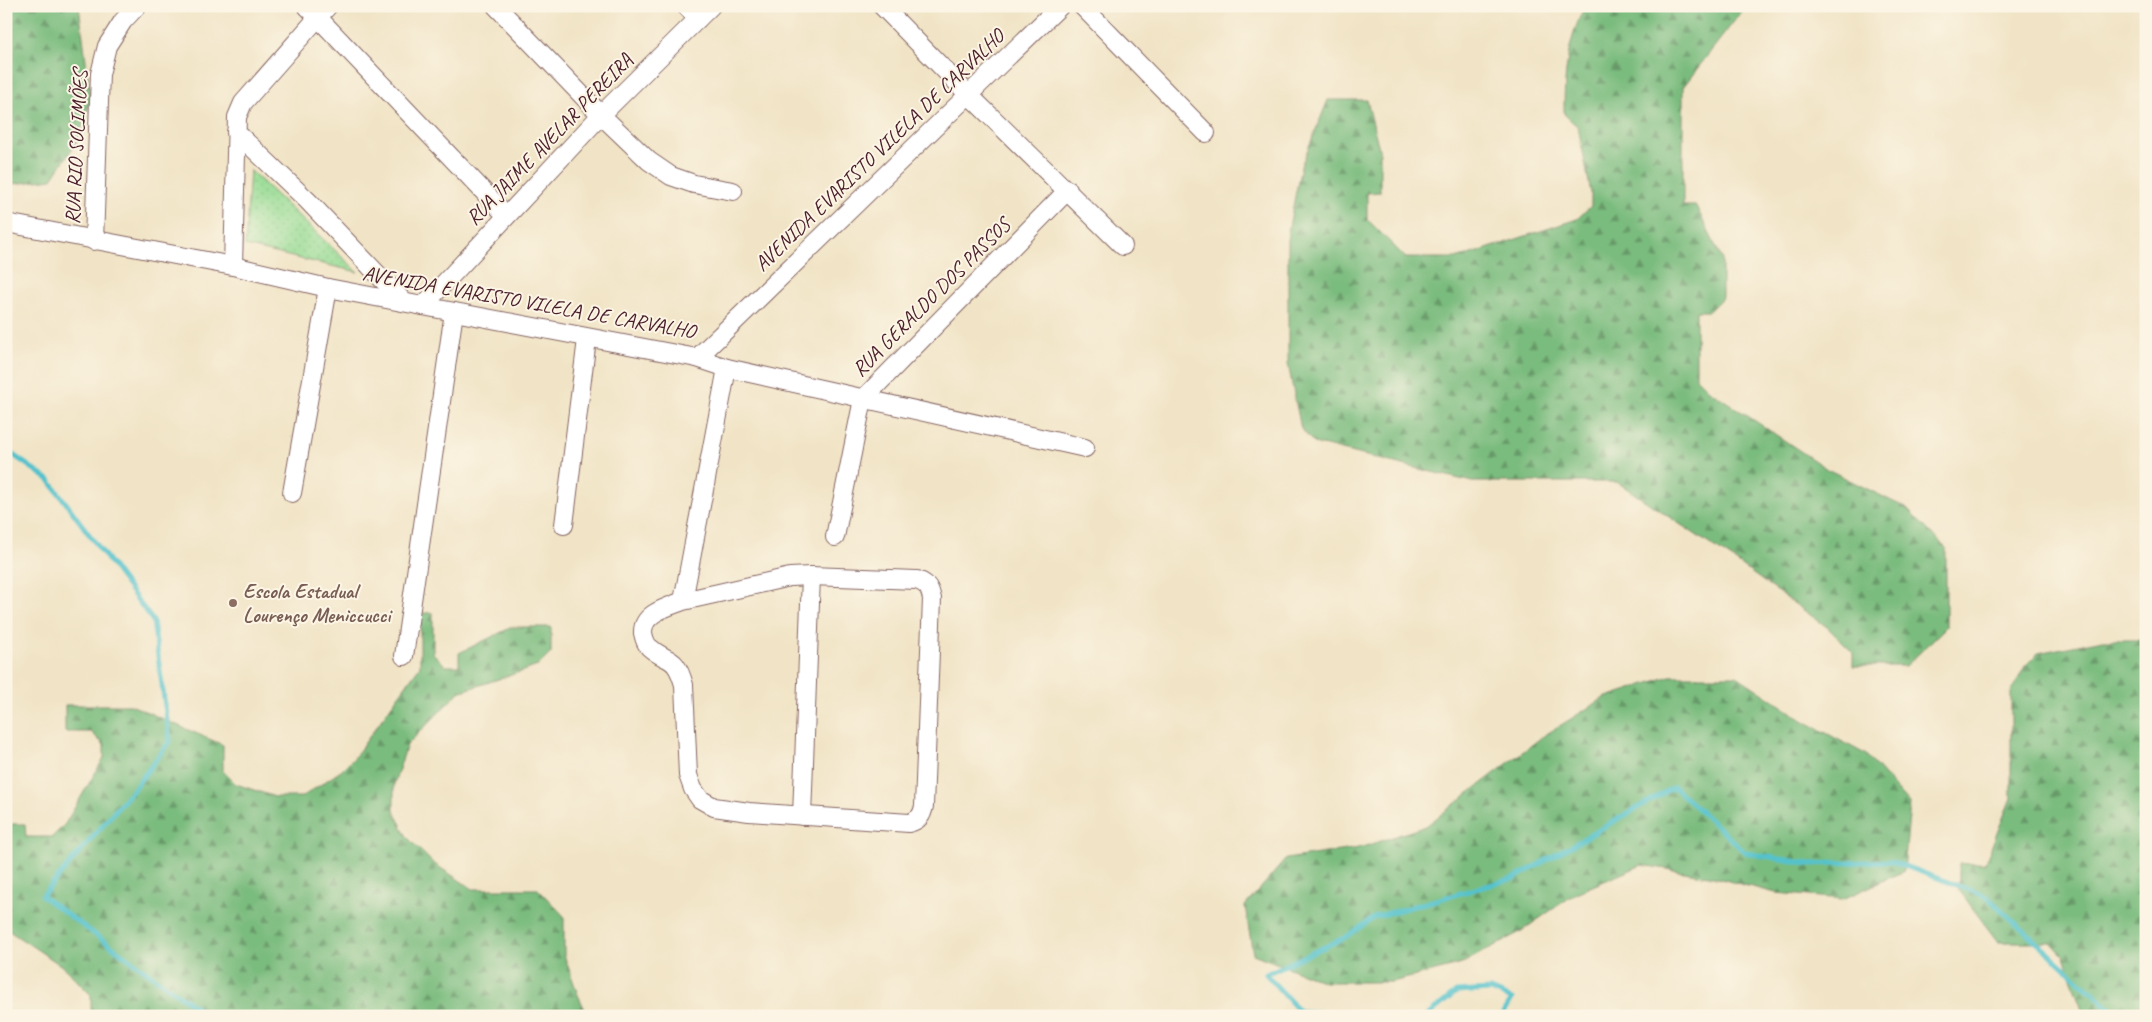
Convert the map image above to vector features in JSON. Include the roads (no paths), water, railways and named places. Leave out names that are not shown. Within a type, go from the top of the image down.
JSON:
[{"type":"street","name":"RUA RIO SOLIMÕES","points":[[94,241],[100,74],[107,46],[123,21],[137,6]]},
{"type":"street","points":[[496,6],[600,115],[648,161],[671,176],[694,184],[733,191]]},
{"type":"street","name":"RUA JAIME AVELAR PEREIRA","points":[[422,306],[692,13],[711,6]]},
{"type":"street","points":[[882,6],[968,94],[1123,246]]},
{"type":"street","name":"AVENIDA EVARISTO VILELA DE CARVALHO","points":[[6,223],[233,266],[328,288],[403,301],[587,339],[697,358],[1060,6]]},
{"type":"street","points":[[1082,6],[1206,133]]},
{"type":"street","points":[[233,266],[237,117],[243,103],[318,10],[506,216]]},
{"type":"street","points":[[236,132],[308,201],[403,301]]},
{"type":"street","name":"RUA GERALDO DOS PASSOS","points":[[835,538],[862,399],[1068,190]]},
{"type":"street","points":[[292,493],[328,288]]},
{"type":"street","points":[[404,656],[454,312]]},
{"type":"street","points":[[564,525],[587,339]]},
{"type":"street","points":[[697,358],[727,368],[1085,448]]},
{"type":"street","points":[[683,601],[694,554],[727,368]]},
{"type":"street","points":[[802,816],[811,576]]},
{"type":"street","points":[[811,576],[917,580],[925,583],[930,589],[932,599],[924,806],[922,814],[917,820],[909,823],[802,816],[714,807],[700,800],[693,789],[688,775],[684,685],[680,671],[672,660],[649,647],[644,638],[643,627],[647,619],[658,611],[683,601],[790,577],[811,576]]},
{"type":"waterway","points":[[6,450],[49,480],[153,621],[170,741],[133,790],[42,896],[205,1014],[215,1016]]},
{"type":"waterway","points":[[1376,1016],[1299,1011],[1266,974],[1346,937],[1375,917],[1515,878],[1674,787],[1746,853],[1810,864],[1891,861],[1986,896],[2118,1016]]},
{"type":"waterway","points":[[1427,1016],[1456,992],[1491,990],[1512,999],[1502,1016]]},
{"type":"place","name":"Escola Estadual Lourenço Meniccucci","points":[[233,603]]}]
